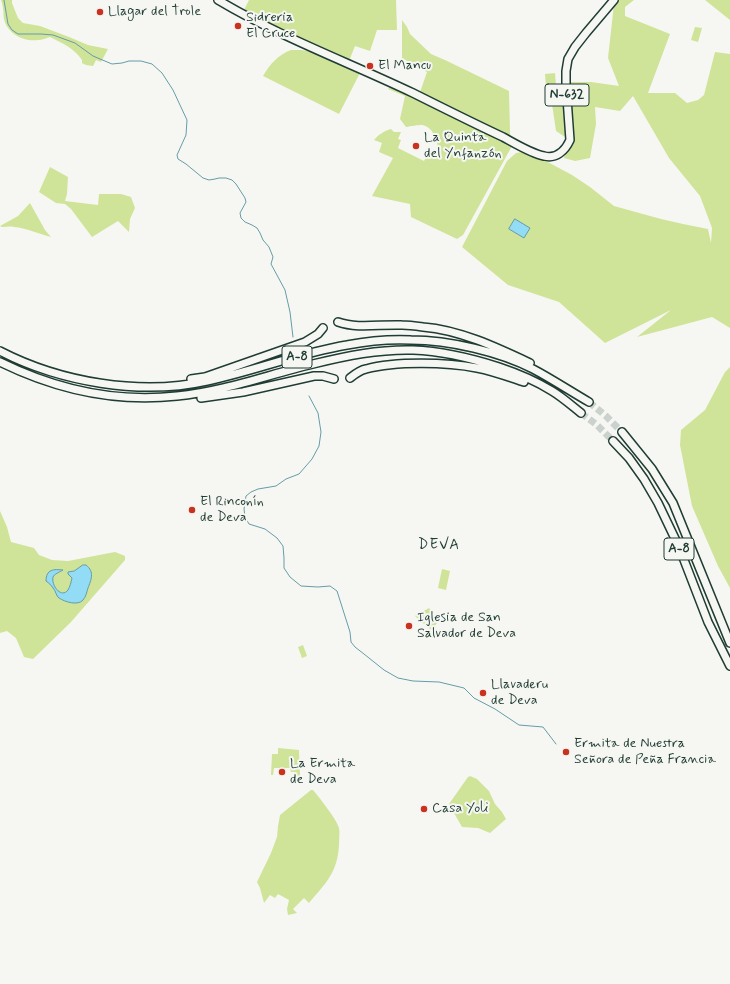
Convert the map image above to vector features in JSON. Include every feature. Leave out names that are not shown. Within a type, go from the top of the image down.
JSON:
[{"type":"highway","name":"N-632","points":[[218,0],[237,11],[254,24],[279,37],[321,52],[398,86],[538,154],[545,157],[553,157],[568,146],[570,140],[566,84],[568,59],[575,47],[614,0]]},
{"type":"highway","points":[[338,322],[351,326],[402,325],[425,327],[480,341],[533,364],[573,388],[581,398]]},
{"type":"highway","points":[[3,352],[55,370],[110,381],[141,383],[174,382],[205,377],[306,342],[318,334],[323,328]]},
{"type":"highway","name":"A-8","points":[[3,352],[35,366],[80,379],[109,385],[141,387],[174,386],[206,382],[347,344],[380,340],[413,340],[445,343],[478,349],[507,358],[532,368],[589,402]]},
{"type":"highway","name":"A-8","points":[[0,362],[32,376],[80,391],[115,397],[149,398],[209,392],[350,355],[381,351],[413,350],[477,360],[508,370],[551,391],[581,412],[529,383],[477,368],[435,364],[384,365],[365,369],[350,378]]},
{"type":"highway","points":[[149,398],[163,400],[187,399],[243,392],[314,376],[323,376],[334,379]]},
{"type":"highway","name":"A-8","points":[[622,432],[652,469],[673,504],[730,643]]},
{"type":"highway","name":"A-8","points":[[613,440],[644,479],[658,503],[679,547],[708,622],[730,666]]},
{"type":"green space","points":[[1,0],[12,0],[18,18],[23,23],[40,26],[88,45],[108,49],[101,62],[96,60],[93,66],[82,63],[82,60],[72,49],[50,37],[41,40],[27,40],[16,36],[6,24]]},
{"type":"green space","points":[[249,0],[396,0],[397,30],[377,30],[370,51],[355,46],[349,61],[244,10]]},
{"type":"green space","points":[[619,0],[634,0],[625,7],[625,16],[670,34],[648,93],[675,93],[687,103],[698,100],[704,95],[715,52],[730,54],[730,328],[712,317],[637,337],[671,310],[605,343],[559,302],[508,285],[462,247],[507,161],[516,153],[522,152],[544,160],[572,175],[614,206],[661,219],[708,229],[711,243],[712,228],[700,196],[669,158],[633,96],[620,111],[595,107],[596,124],[590,158],[575,161],[564,158],[568,139],[556,131],[552,104],[563,82],[591,82],[619,86],[608,58],[614,4]]},
{"type":"green space","points":[[705,0],[730,0],[730,20]]},
{"type":"green space","points":[[402,20],[410,34],[431,54],[509,91],[510,133],[512,146],[463,235],[457,239],[411,217],[410,204],[372,196],[393,158],[379,152],[382,143],[374,140],[381,133],[391,129],[394,132],[401,132],[398,139],[401,140],[398,148],[424,161],[430,150],[440,154],[435,136],[430,129],[422,125],[406,127],[400,119],[405,96],[388,89],[391,86],[418,98],[427,72],[402,58]]},
{"type":"green space","points":[[695,27],[702,28],[698,42],[691,40]]},
{"type":"green space","points":[[291,50],[313,52],[360,73],[339,114],[263,76],[275,60],[282,54]]},
{"type":"green space","points":[[555,73],[556,86],[546,87],[545,74]]},
{"type":"green space","points":[[50,167],[68,177],[65,201],[98,205],[99,194],[121,194],[131,197],[135,208],[130,219],[129,232],[118,221],[92,237],[71,209],[65,204],[56,203],[39,192]]},
{"type":"green space","points":[[30,203],[45,230],[51,237],[23,229],[0,226],[18,216]]},
{"type":"green space","points":[[730,367],[730,588],[718,566],[692,506],[680,445],[681,430],[705,410],[725,372]]},
{"type":"green space","points":[[0,511],[7,527],[11,542],[34,548],[39,555],[52,560],[68,561],[115,552],[125,556],[125,560],[71,622],[33,659],[24,657],[16,638],[7,631],[0,633]]},
{"type":"green space","points":[[442,569],[450,571],[446,590],[438,588]]},
{"type":"green space","points":[[429,608],[438,622],[431,630],[415,616]]},
{"type":"green space","points":[[303,645],[307,656],[302,658],[298,647]]},
{"type":"green space","points":[[278,748],[299,750],[299,777],[295,777],[294,772],[291,772],[290,768],[274,768],[273,775],[271,775],[272,754],[278,754]]},
{"type":"green space","points":[[470,776],[477,779],[489,791],[495,804],[506,819],[490,833],[478,828],[462,827],[449,804]]},
{"type":"green space","points":[[311,790],[313,790],[328,809],[339,828],[338,854],[334,870],[321,889],[309,903],[304,898],[293,909],[297,913],[288,915],[287,909],[289,900],[278,894],[275,898],[270,895],[264,903],[257,882],[277,837],[280,815]]},
{"type":"water","points":[[515,219],[530,228],[524,238],[509,229]]},
{"type":"water","points":[[83,565],[86,565],[91,570],[92,576],[84,599],[81,602],[75,603],[59,598],[50,584],[46,581],[47,574],[54,570],[63,570],[53,577],[55,587],[62,593],[69,589],[72,578],[68,572],[74,571]]},
{"type":"waterway","points":[[4,0],[8,24],[12,30],[18,34],[53,35],[75,43],[93,56],[112,64],[129,61],[141,61],[152,64],[162,73],[173,90],[187,120],[186,135],[177,155],[178,159],[203,178],[209,180],[226,178],[232,180],[236,184],[246,202],[240,213],[241,218],[245,222],[257,228],[263,240],[269,247],[273,257],[271,264],[285,290],[290,312],[293,337]]},
{"type":"waterway","points":[[309,396],[318,413],[321,432],[319,446],[312,459],[299,474],[286,479],[276,486],[258,489],[246,496],[244,509],[245,517],[249,524],[265,529],[277,538],[283,546],[284,568],[290,577],[301,586],[330,586],[337,591],[350,632],[351,642],[355,647],[384,670],[398,678],[413,681],[439,682],[464,688],[474,698],[495,709],[519,725],[543,727],[556,744]]},
{"type":"tunnel","points":[[589,402],[622,432]]},
{"type":"tunnel","points":[[581,413],[597,425],[613,441]]},
{"type":"place","name":"Llagar del Trole","points":[[100,12]]},
{"type":"place","name":"Sidreria El Cruce","points":[[238,26]]},
{"type":"place","name":"El Mancu","points":[[370,66]]},
{"type":"place","name":"La Quinta del Ynfanzón","points":[[416,146]]},
{"type":"place","name":"El Rinconín de Deva","points":[[192,510]]},
{"type":"place","name":"Iglesia de San Salvador de Deva","points":[[409,626]]},
{"type":"place","name":"Llavaderu de Deva","points":[[483,693]]},
{"type":"place","name":"Ermita de Nuestra Señora de Peña Francia","points":[[566,752]]},
{"type":"place","name":"La Ermita de Deva","points":[[282,772]]},
{"type":"place","name":"Casa Yoli","points":[[424,809]]},
{"type":"district","name":"DEVA","points":[[439,546]]}]
